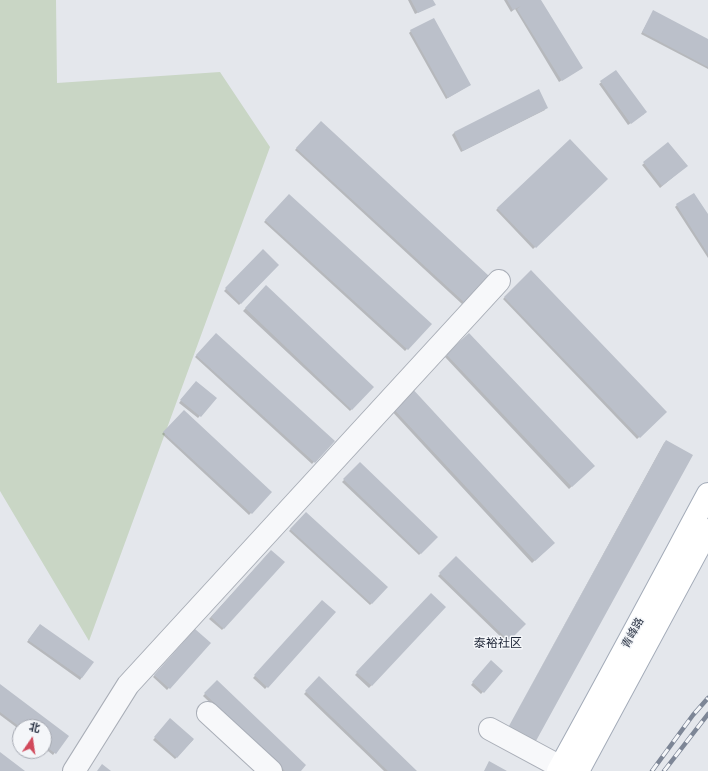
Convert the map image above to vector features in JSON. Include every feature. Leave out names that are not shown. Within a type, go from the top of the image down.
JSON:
[{"type":"main road","name":"青峰路","points":[[566,770],[600,695],[708,494]]},
{"type":"main road","name":"青峰路","points":[[566,770],[708,530]]},
{"type":"street","points":[[74,771],[128,685],[499,281]]},
{"type":"street","points":[[208,713],[270,771]]},
{"type":"street","points":[[490,729],[566,770]]},
{"type":"green space","points":[[0,0],[56,0],[57,83],[220,72],[270,147],[89,641],[0,491]]},
{"type":"building","points":[[411,0],[433,0],[436,5],[418,13]]},
{"type":"building","points":[[507,0],[541,0],[583,68],[562,81],[517,9],[521,6],[513,10]]},
{"type":"building","points":[[653,10],[708,39],[708,67],[642,32]]},
{"type":"building","points":[[434,18],[471,85],[448,98],[410,30]]},
{"type":"building","points":[[616,70],[647,112],[631,124],[600,81]]},
{"type":"building","points":[[539,89],[548,108],[463,151],[454,132]]},
{"type":"building","points":[[321,121],[489,276],[465,303],[296,148]]},
{"type":"building","points":[[570,139],[608,179],[536,248],[497,208]]},
{"type":"building","points":[[668,142],[688,166],[662,186],[643,162]]},
{"type":"building","points":[[694,193],[708,214],[708,254],[676,204]]},
{"type":"building","points":[[289,194],[432,324],[408,350],[265,220]]},
{"type":"building","points":[[263,249],[279,265],[241,304],[225,288]]},
{"type":"building","points":[[531,270],[667,412],[640,438],[504,297]]},
{"type":"building","points":[[266,285],[374,387],[352,410],[245,308]]},
{"type":"building","points":[[216,333],[335,441],[315,463],[196,355]]},
{"type":"building","points":[[469,333],[595,466],[572,487],[446,354]]},
{"type":"building","points":[[196,381],[217,398],[201,417],[180,400]]},
{"type":"building","points":[[409,385],[555,543],[535,561],[389,404]]},
{"type":"building","points":[[184,410],[272,492],[252,514],[163,432]]},
{"type":"building","points":[[666,440],[693,455],[531,750],[504,735]]},
{"type":"building","points":[[360,462],[438,537],[421,554],[343,479]]},
{"type":"building","points":[[306,512],[388,587],[372,604],[290,529]]},
{"type":"building","points":[[271,550],[285,562],[224,629],[211,617]]},
{"type":"building","points":[[456,556],[526,624],[509,641],[439,573]]},
{"type":"building","points":[[431,593],[446,607],[372,686],[356,672]]},
{"type":"building","points":[[322,600],[336,612],[268,688],[254,675]]},
{"type":"building","points":[[40,624],[94,662],[82,678],[28,640]]},
{"type":"building","points":[[195,629],[211,643],[170,689],[154,675]]},
{"type":"building","points":[[491,660],[503,671],[484,693],[472,682]]},
{"type":"building","points":[[319,676],[417,771],[388,771],[305,691]]},
{"type":"building","points":[[217,680],[306,765],[301,771],[285,771],[204,693]]},
{"type":"building","points":[[0,684],[46,719],[12,719],[12,721],[0,712]]},
{"type":"building","points":[[170,718],[194,739],[177,758],[154,737]]},
{"type":"building","points":[[52,723],[69,736],[56,754],[52,751]]},
{"type":"building","points":[[0,752],[25,771],[0,771]]},
{"type":"building","points":[[489,761],[507,771],[484,771]]},
{"type":"building","points":[[102,764],[111,771],[97,771]]},
{"type":"railway","points":[[652,771],[693,715],[708,698]]},
{"type":"railway","points":[[664,771],[708,714]]},
{"type":"district","name":"泰裕社区","points":[[498,643]]}]
